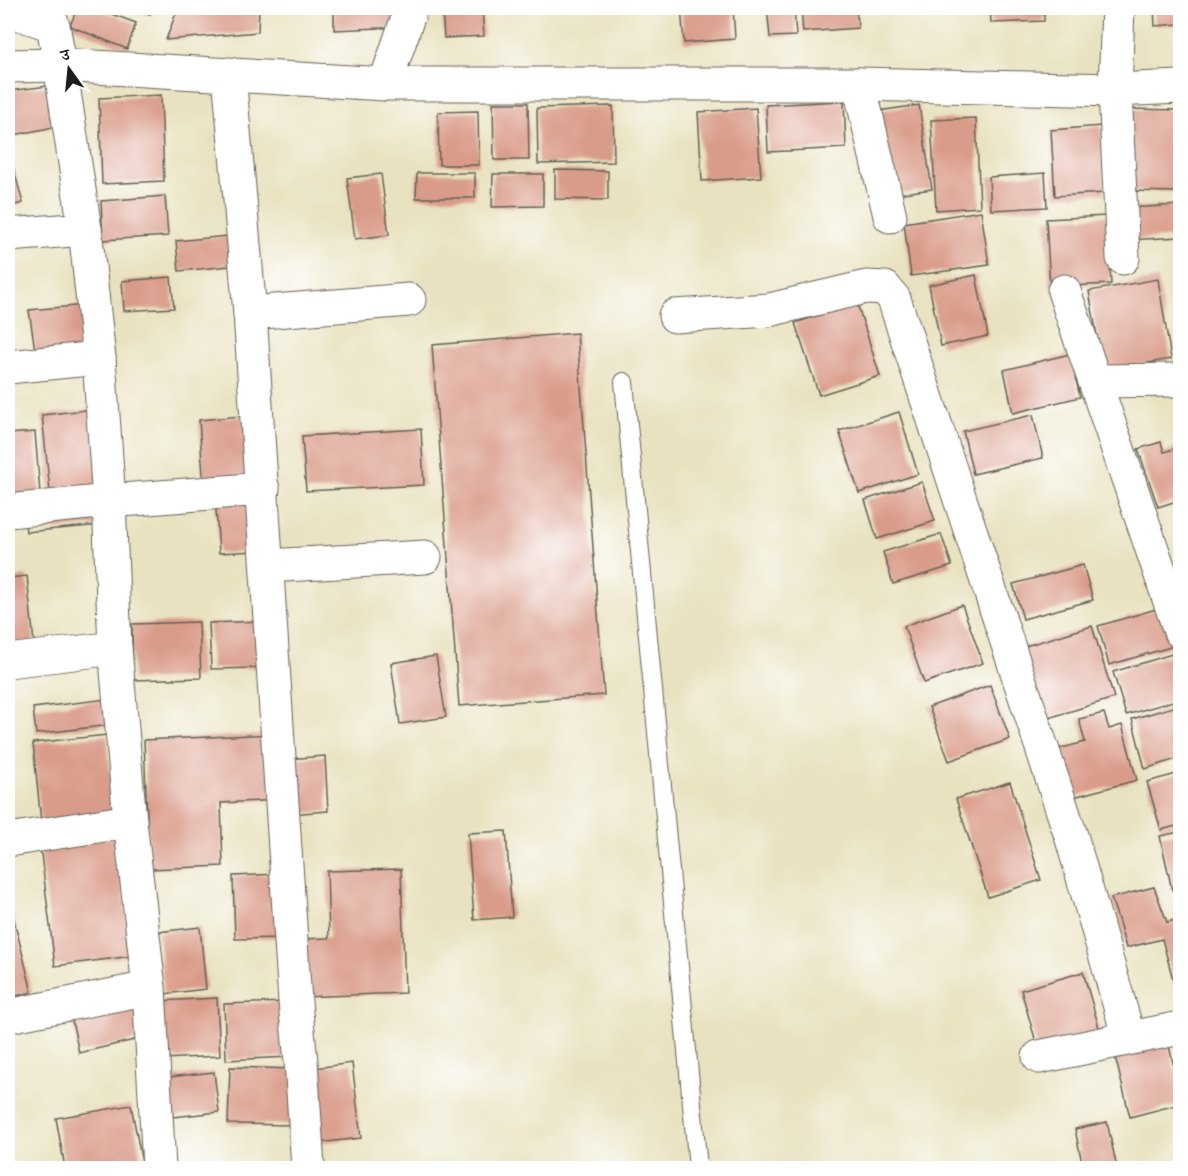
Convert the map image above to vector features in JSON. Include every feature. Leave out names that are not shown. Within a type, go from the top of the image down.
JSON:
[{"type":"street","points":[[385,84],[411,8]]},
{"type":"street","points":[[1118,8],[1115,90],[1123,258]]},
{"type":"street","points":[[8,10],[57,16],[60,65],[85,229],[99,358],[109,501],[115,648],[148,988],[159,1168]]},
{"type":"street","points":[[8,66],[60,65],[385,84],[860,84],[1115,90],[1180,87]]},
{"type":"street","points":[[229,74],[263,489],[295,1002],[308,1168]]},
{"type":"street","points":[[860,84],[890,216]]},
{"type":"street","points":[[8,235],[85,229]]},
{"type":"street","points":[[675,316],[769,310],[866,287],[885,288],[894,299],[1072,838],[1129,1038]]},
{"type":"street","points":[[1064,291],[1180,631]]},
{"type":"street","points":[[250,313],[409,300]]},
{"type":"street","points":[[8,367],[99,358]]},
{"type":"street","points":[[1095,381],[1180,380]]},
{"type":"street","points":[[8,511],[263,489]]},
{"type":"street","points":[[267,566],[425,557]]},
{"type":"street","points":[[8,660],[115,648]]},
{"type":"street","points":[[8,840],[130,821]]},
{"type":"street","points":[[8,1016],[148,988]]},
{"type":"street","points":[[1039,1057],[1180,1028]]},
{"type":"lane","points":[[624,382],[698,1168]]},
{"type":"building","points":[[77,8],[95,8],[136,23],[127,49],[70,26]]},
{"type":"building","points":[[131,8],[152,8],[150,14]]},
{"type":"building","points":[[178,8],[259,8],[258,32],[166,40]]},
{"type":"building","points":[[334,8],[401,8],[402,27],[334,30]]},
{"type":"building","points":[[442,8],[482,8],[484,36],[444,38]]},
{"type":"building","points":[[681,8],[733,8],[735,39],[684,43]]},
{"type":"building","points":[[767,8],[794,8],[796,36],[770,37]]},
{"type":"building","points":[[801,8],[856,8],[858,28],[803,32]]},
{"type":"building","points":[[990,8],[1044,8],[1044,21],[991,23]]},
{"type":"building","points":[[1154,8],[1180,8],[1180,24],[1155,26]]},
{"type":"building","points":[[56,85],[64,125],[9,136],[8,91]]},
{"type":"building","points":[[161,95],[164,181],[102,184],[99,98]]},
{"type":"building","points":[[844,101],[846,148],[768,152],[766,105]]},
{"type":"building","points":[[493,103],[528,103],[529,160],[494,160]]},
{"type":"building","points":[[919,105],[932,189],[890,195],[878,111]]},
{"type":"building","points":[[613,106],[614,162],[538,164],[537,108]]},
{"type":"building","points":[[756,108],[761,177],[702,181],[698,112]]},
{"type":"building","points":[[1127,109],[1180,110],[1180,192],[1126,191]]},
{"type":"building","points":[[478,111],[479,165],[439,165],[438,112]]},
{"type":"building","points":[[976,118],[980,207],[936,210],[931,120]]},
{"type":"building","points":[[1101,126],[1105,193],[1055,196],[1051,130]]},
{"type":"building","points":[[8,148],[23,203],[8,207]]},
{"type":"building","points":[[555,170],[608,171],[608,200],[555,199]]},
{"type":"building","points":[[417,173],[475,173],[475,198],[416,198]]},
{"type":"building","points":[[1045,173],[1047,207],[991,210],[989,177]]},
{"type":"building","points":[[381,174],[389,235],[355,239],[347,178]]},
{"type":"building","points":[[493,174],[543,174],[543,206],[492,207]]},
{"type":"building","points":[[165,196],[168,236],[103,240],[101,201]]},
{"type":"building","points":[[1180,205],[1180,237],[1128,240],[1126,208]]},
{"type":"building","points":[[981,211],[989,265],[911,276],[904,223]]},
{"type":"building","points":[[1107,216],[1111,284],[1050,287],[1046,219]]},
{"type":"building","points":[[238,235],[241,265],[179,271],[176,241]]},
{"type":"building","points":[[976,275],[988,336],[941,346],[929,285]]},
{"type":"building","points":[[171,277],[174,308],[124,311],[122,281]]},
{"type":"building","points":[[1158,279],[1171,359],[1103,371],[1089,291]]},
{"type":"building","points":[[857,303],[880,376],[819,395],[795,323]]},
{"type":"building","points":[[87,305],[92,350],[36,357],[29,310]]},
{"type":"building","points":[[577,333],[604,695],[459,706],[432,345]]},
{"type":"building","points":[[1070,354],[1080,397],[1013,413],[1004,370]]},
{"type":"building","points":[[94,409],[101,486],[50,491],[42,415]]},
{"type":"building","points":[[899,412],[918,474],[859,493],[839,431]]},
{"type":"building","points":[[252,415],[258,484],[204,489],[199,420]]},
{"type":"building","points":[[1033,415],[1043,458],[973,474],[963,431]]},
{"type":"building","points":[[421,429],[424,485],[306,491],[302,436]]},
{"type":"building","points":[[35,432],[40,493],[8,495],[8,434]]},
{"type":"building","points":[[1161,442],[1164,452],[1180,447],[1180,500],[1158,507],[1138,449]]},
{"type":"building","points":[[922,482],[935,521],[877,539],[865,500]]},
{"type":"building","points":[[254,494],[257,551],[219,553],[215,496]]},
{"type":"building","points":[[99,509],[100,525],[26,532],[24,515]]},
{"type":"building","points":[[941,534],[952,566],[893,584],[883,552]]},
{"type":"building","points":[[1083,565],[1093,600],[1023,619],[1013,584]]},
{"type":"building","points":[[27,576],[35,652],[8,656],[8,578]]},
{"type":"building","points":[[962,605],[983,663],[924,683],[904,626]]},
{"type":"building","points":[[1163,607],[1174,646],[1109,665],[1098,626]]},
{"type":"building","points":[[264,621],[266,668],[211,669],[209,623]]},
{"type":"building","points":[[199,622],[201,678],[133,680],[132,624]]},
{"type":"building","points":[[1092,626],[1114,698],[1045,719],[1022,647]]},
{"type":"building","points":[[1172,654],[1180,683],[1180,699],[1126,715],[1113,672]]},
{"type":"building","points":[[436,656],[446,717],[400,724],[391,663]]},
{"type":"building","points":[[990,685],[1010,739],[949,761],[929,707]]},
{"type":"building","points":[[107,699],[110,725],[36,734],[33,708]]},
{"type":"building","points":[[1180,705],[1180,758],[1145,769],[1132,719]]},
{"type":"building","points":[[1104,713],[1109,729],[1122,725],[1137,780],[1070,798],[1058,749],[1085,742],[1079,719]]},
{"type":"building","points":[[275,734],[278,800],[221,803],[223,866],[149,869],[144,740]]},
{"type":"building","points":[[107,735],[115,814],[41,822],[33,743]]},
{"type":"building","points":[[325,756],[328,811],[290,814],[287,759]]},
{"type":"building","points":[[1180,773],[1180,825],[1161,830],[1147,782]]},
{"type":"building","points":[[1010,782],[1041,880],[988,897],[956,799]]},
{"type":"building","points":[[506,831],[512,917],[474,920],[468,833]]},
{"type":"building","points":[[1180,832],[1180,888],[1172,890],[1160,836]]},
{"type":"building","points":[[117,837],[132,956],[55,966],[40,846]]},
{"type":"building","points":[[401,869],[405,993],[301,997],[300,939],[329,938],[327,871]]},
{"type":"building","points":[[279,874],[280,938],[235,939],[233,876]]},
{"type":"building","points":[[1154,887],[1167,922],[1180,919],[1180,998],[1178,998],[1162,939],[1126,948],[1111,898]]},
{"type":"building","points":[[13,916],[32,992],[8,998],[8,917]]},
{"type":"building","points":[[200,927],[206,989],[164,994],[158,932]]},
{"type":"building","points":[[1083,972],[1100,1031],[1038,1049],[1021,990]]},
{"type":"building","points":[[217,998],[220,1056],[163,1059],[159,1001]]},
{"type":"building","points":[[135,1001],[143,1038],[79,1053],[71,1016]]},
{"type":"building","points":[[288,1002],[291,1057],[226,1060],[224,1004]]},
{"type":"building","points":[[1166,1034],[1180,1091],[1180,1104],[1130,1117],[1113,1048]]},
{"type":"building","points":[[352,1063],[361,1138],[317,1143],[308,1069]]},
{"type":"building","points":[[230,1067],[293,1069],[292,1125],[228,1124]]},
{"type":"building","points":[[214,1072],[219,1112],[173,1117],[169,1077]]},
{"type":"building","points":[[131,1105],[143,1168],[65,1168],[56,1118]]},
{"type":"building","points":[[1107,1122],[1117,1168],[1083,1168],[1075,1129]]}]
